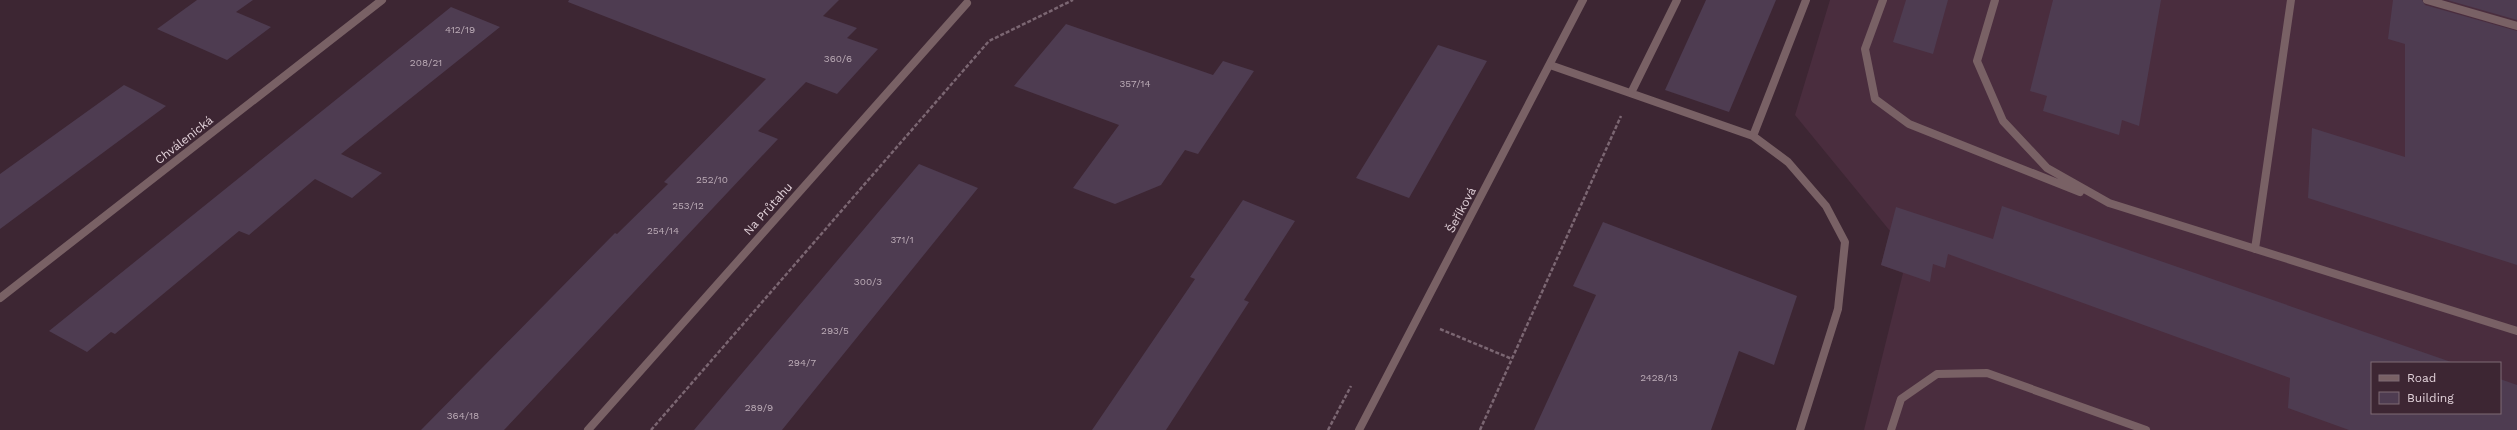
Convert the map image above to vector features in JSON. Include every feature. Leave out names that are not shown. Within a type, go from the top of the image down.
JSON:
[{"type":"street","name":"Chválenická","points":[[0,298],[382,0]]},
{"type":"street","name":"Šeříková","points":[[1359,430],[1583,0]]},
{"type":"street","points":[[1631,93],[1677,0]]},
{"type":"street","points":[[1753,136],[1806,0]]},
{"type":"street","points":[[1883,0],[1865,49],[1874,100],[1909,124],[2109,203],[2517,331]]},
{"type":"street","points":[[1995,0],[1977,61],[2003,121],[2047,168],[2109,203]]},
{"type":"street","points":[[2255,248],[2291,0]]},
{"type":"street","points":[[2427,0],[2517,26]]},
{"type":"street","name":"Na Průtahu","points":[[588,430],[967,3]]},
{"type":"street","points":[[1550,65],[1753,136],[1788,162],[1826,206],[1845,242],[1838,309],[1800,430]]},
{"type":"street","points":[[1891,430],[1901,399],[1937,374],[1987,373],[2146,430]]},
{"type":"path","points":[[651,430],[988,41],[1073,0]]},
{"type":"path","points":[[1480,430],[1631,93]]},
{"type":"path","points":[[1417,319],[1512,360]]},
{"type":"shaded area","points":[[1830,0],[2517,0],[2517,430],[1864,430],[1903,273],[1881,265],[1890,231],[1795,115]]},
{"type":"building","points":[[197,0],[253,0],[236,12],[271,27],[227,60],[157,29]]},
{"type":"building","points":[[569,0],[839,0],[823,16],[857,28],[847,38],[878,49],[837,94],[806,82],[758,131],[778,139],[504,430],[421,430],[615,233],[617,234],[668,184],[664,182],[766,79],[568,2]]},
{"type":"building","points":[[1706,0],[1776,0],[1729,112],[1665,90]]},
{"type":"building","points":[[1906,0],[1948,0],[1933,54],[1893,42]]},
{"type":"building","points":[[2053,0],[2161,0],[2139,126],[2122,120],[2119,135],[2043,111],[2047,96],[2030,91]]},
{"type":"building","points":[[2393,0],[2422,0],[2425,5],[2517,31],[2517,265],[2308,198],[2312,128],[2405,157],[2405,44],[2388,39]]},
{"type":"building","points":[[2447,0],[2517,0],[2517,20]]},
{"type":"building","points":[[451,7],[500,27],[341,154],[382,173],[352,198],[315,179],[249,235],[239,231],[115,334],[111,332],[87,352],[49,331]]},
{"type":"building","points":[[1066,24],[1213,75],[1223,61],[1254,71],[1198,154],[1185,150],[1161,185],[1115,204],[1073,188],[1119,125],[1014,86]]},
{"type":"building","points":[[1438,45],[1487,61],[1409,198],[1356,178]]},
{"type":"building","points":[[124,85],[166,106],[0,229],[0,174]]},
{"type":"building","points":[[919,164],[978,188],[782,430],[694,430]]},
{"type":"building","points":[[1243,200],[1295,221],[1244,300],[1249,302],[1166,430],[1092,430],[1195,279],[1190,277]]},
{"type":"building","points":[[2002,206],[2451,362],[2371,362],[2371,414],[2501,414],[2501,379],[2517,385],[2517,430],[2349,430],[2288,408],[2290,378],[1948,254],[1945,268],[1933,264],[1930,282],[1881,265],[1896,207],[1993,239]]},
{"type":"building","points":[[1603,222],[1797,296],[1774,365],[1739,351],[1711,430],[1534,430],[1596,295],[1573,286]]}]
